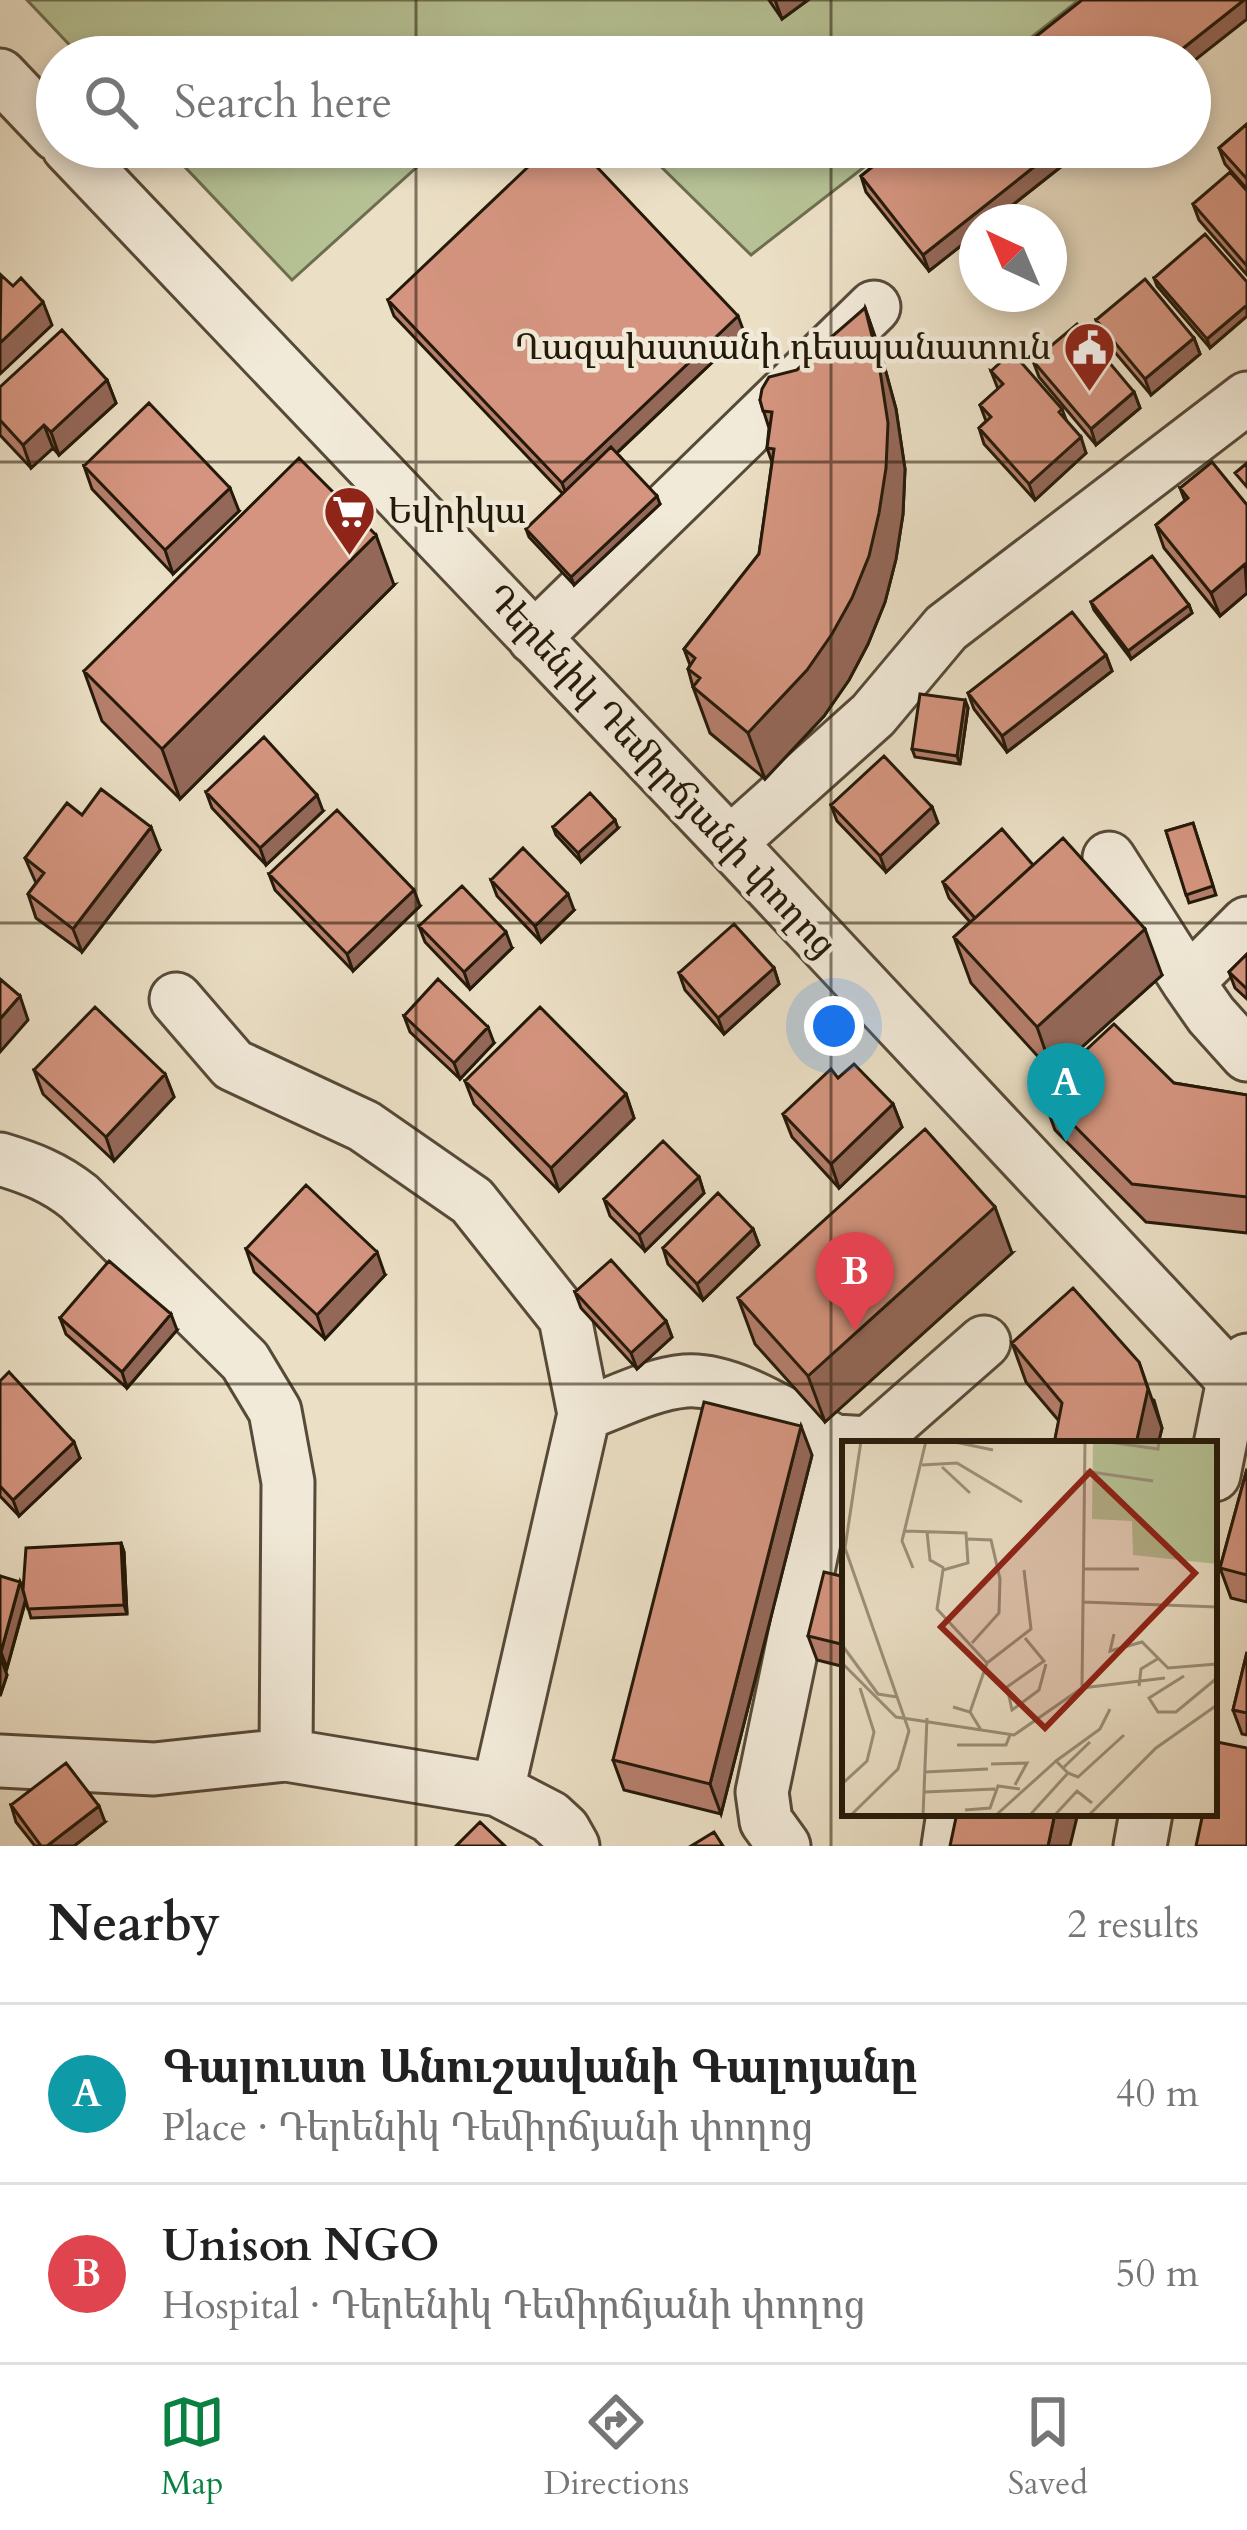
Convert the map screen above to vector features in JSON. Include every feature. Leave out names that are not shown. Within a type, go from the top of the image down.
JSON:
[{"type":"street","points":[[0,75],[36,113]]},
{"type":"street","name":"Դերենիկ Դեմիրճյանի փողոց","points":[[88,168],[1240,1370],[1217,1463]]},
{"type":"street","points":[[534,638],[874,308]]},
{"type":"street","points":[[730,843],[873,715],[946,628],[1247,398]]},
{"type":"street","points":[[1108,858],[1187,982],[1247,1055]]},
{"type":"street","points":[[1187,982],[1247,923]]},
{"type":"street","points":[[176,999],[233,1065],[364,1126],[472,1201],[565,1318],[584,1414],[498,1790]]},
{"type":"street","points":[[0,1159],[58,1180],[79,1197],[245,1361],[275,1411],[288,1482],[286,1755]]},
{"type":"street","points":[[860,1441],[984,1342]]},
{"type":"street","points":[[584,1414],[686,1381],[729,1387],[853,1441]]},
{"type":"street","points":[[784,1846],[766,1821],[762,1792],[842,1501]]},
{"type":"street","points":[[0,1761],[154,1769],[286,1755],[498,1790],[550,1817],[573,1846]]},
{"type":"street","points":[[947,1846],[952,1816]]},
{"type":"street","points":[[1140,1846],[1145,1816]]},
{"type":"green space","points":[[27,0],[1079,0],[1033,36],[61,36]]},
{"type":"green space","points":[[186,168],[416,168],[292,280]]},
{"type":"green space","points":[[662,168],[863,168],[751,255]]},
{"type":"building","points":[[1082,0],[1244,0],[1199,36],[1037,36]]},
{"type":"building","points":[[1247,124],[1247,179],[1219,148]]},
{"type":"building","points":[[527,168],[598,168],[738,316],[562,483],[388,300]]},
{"type":"building","points":[[871,168],[1033,168],[987,204],[959,204],[959,226],[923,255],[861,176]]},
{"type":"building","points":[[1230,172],[1247,191],[1247,266],[1193,204]]},
{"type":"building","points":[[1205,234],[1247,282],[1247,305],[1207,339],[1154,278]]},
{"type":"building","points":[[1,275],[13,286],[21,278],[43,302],[0,343]]},
{"type":"building","points":[[1145,279],[1194,338],[1145,379],[1096,320]]},
{"type":"building","points":[[865,308],[888,423],[886,468],[869,556],[832,634],[807,670],[748,733],[693,687],[700,678],[688,669],[695,658],[684,649],[759,554],[774,449],[767,448],[772,412],[763,411],[762,389],[769,377],[797,370],[817,339],[828,340]]},
{"type":"building","name":"Ղազախստանի դեսպանատուն","points":[[1077,324],[1134,392],[1091,429],[1033,361]]},
{"type":"building","points":[[62,330],[107,380],[51,432],[44,425],[23,445],[0,420],[0,387]]},
{"type":"building","points":[[1012,352],[1081,437],[1029,484],[979,428],[991,417],[980,405],[1003,384],[991,371]]},
{"type":"building","points":[[149,403],[230,488],[165,550],[84,466]]},
{"type":"building","points":[[611,447],[657,496],[571,577],[526,529]]},
{"type":"building","points":[[299,458],[376,535],[162,749],[84,671]]},
{"type":"building","points":[[1212,462],[1247,505],[1247,566],[1211,593],[1156,525],[1188,498],[1180,488]]},
{"type":"building","points":[[1247,463],[1247,487],[1235,473]]},
{"type":"building","points":[[1152,556],[1189,605],[1128,651],[1091,602]]},
{"type":"building","points":[[1072,612],[1106,655],[1002,736],[968,693]]},
{"type":"building","points":[[920,694],[965,700],[957,756],[912,749]]},
{"type":"building","points":[[264,737],[317,795],[260,848],[206,792]]},
{"type":"building","points":[[884,756],[932,807],[880,856],[831,805]]},
{"type":"building","points":[[101,789],[151,827],[73,929],[28,894],[44,873],[25,858],[67,803],[82,815]]},
{"type":"building","points":[[590,793],[615,820],[578,853],[553,827]]},
{"type":"building","points":[[337,810],[414,890],[347,954],[269,874]]},
{"type":"building","points":[[1193,823],[1213,886],[1186,895],[1166,831]]},
{"type":"building","points":[[1002,829],[1033,865],[975,918],[943,882]]},
{"type":"building","points":[[1063,838],[1145,929],[1037,1027],[954,937]]},
{"type":"building","points":[[523,848],[568,894],[535,926],[491,880]]},
{"type":"building","points":[[462,886],[506,932],[464,972],[419,926]]},
{"type":"building","points":[[734,924],[774,968],[718,1018],[679,973]]},
{"type":"building","points":[[1247,954],[1247,989],[1229,972]]},
{"type":"building","points":[[0,979],[20,996],[0,1019]]},
{"type":"building","points":[[438,979],[488,1027],[454,1063],[404,1016]]},
{"type":"building","points":[[95,1007],[165,1074],[106,1137],[34,1070]]},
{"type":"building","points":[[540,1007],[626,1094],[551,1168],[465,1081]]},
{"type":"building","points":[[1114,1024],[1174,1083],[1247,1095],[1247,1197],[1132,1184],[1041,1092]]},
{"type":"building","points":[[854,1064],[893,1104],[831,1164],[783,1114],[831,1069],[838,1078]]},
{"type":"building","points":[[925,1129],[995,1207],[808,1376],[738,1298]]},
{"type":"building","points":[[663,1141],[699,1177],[639,1235],[604,1199]]},
{"type":"building","points":[[306,1185],[377,1252],[317,1315],[246,1249]]},
{"type":"building","points":[[718,1193],[753,1229],[697,1284],[663,1248]]},
{"type":"building","points":[[611,1260],[666,1321],[631,1353],[575,1292]]},
{"type":"building","points":[[109,1261],[171,1314],[122,1372],[60,1318]]},
{"type":"building","points":[[1073,1288],[1139,1362],[1148,1389],[1137,1441],[1055,1441],[1062,1403],[1012,1343]]},
{"type":"building","points":[[9,1372],[74,1442],[13,1500],[0,1486],[0,1381]]},
{"type":"building","points":[[704,1402],[801,1426],[710,1784],[613,1760]]},
{"type":"building","points":[[1247,1469],[1247,1575],[1220,1568]]},
{"type":"building","points":[[121,1543],[124,1605],[28,1609],[23,1590],[26,1548]]},
{"type":"building","points":[[824,1572],[842,1576],[842,1644],[808,1636]]},
{"type":"building","points":[[0,1576],[20,1582],[1,1652],[0,1652]]},
{"type":"building","points":[[1247,1652],[1247,1713],[1233,1710]]},
{"type":"building","points":[[1217,1742],[1247,1748],[1247,1846],[1196,1846],[1202,1816],[1217,1816]]},
{"type":"building","points":[[66,1763],[99,1806],[41,1846],[11,1805]]},
{"type":"building","points":[[956,1816],[1054,1816],[1048,1846],[950,1846]]},
{"type":"building","points":[[480,1822],[505,1846],[456,1846]]},
{"type":"building","points":[[714,1832],[723,1846],[691,1846]]},
{"type":"place","name":"Ղազախստանի դեսպանատուն","points":[[1090,393]]},
{"type":"place","name":"Եվրիկա","points":[[349,557]]},
{"type":"place","name":"Գալուստ Անուշավանի Գալոյանը","points":[[1066,1142]]},
{"type":"place","name":"Unison NGO","points":[[855,1331]]}]
